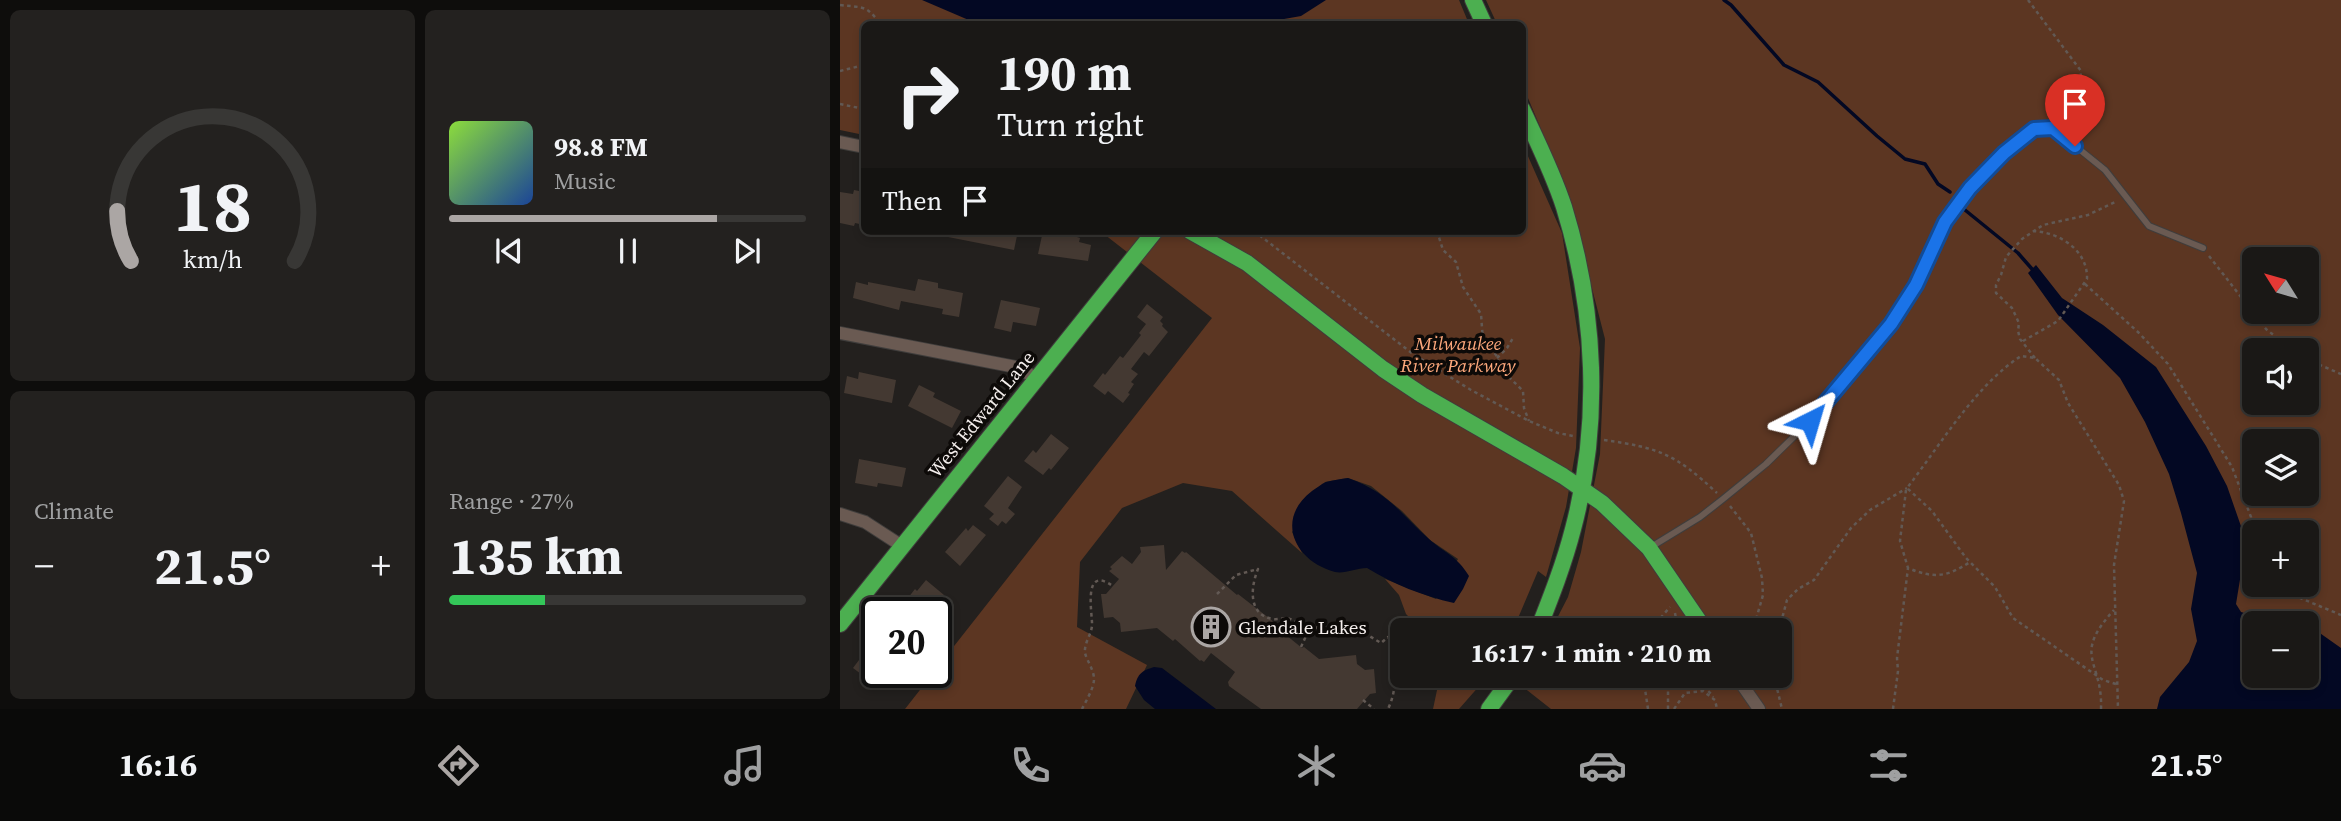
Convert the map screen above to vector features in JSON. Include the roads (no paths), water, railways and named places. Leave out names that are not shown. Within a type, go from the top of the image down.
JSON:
[{"type":"street","points":[[1473,0],[1483,21]]},
{"type":"street","points":[[1526,118],[1564,208],[1579,262],[1591,360],[1591,438],[1583,489],[1575,531],[1543,618]]},
{"type":"street","points":[[840,142],[861,146]]},
{"type":"street","name":"West Edward Lane","points":[[840,624],[1153,235]]},
{"type":"street","points":[[1197,235],[1247,263],[1383,369],[1422,395],[1583,489],[1602,503],[1649,548],[1697,618]]},
{"type":"street","points":[[840,333],[1016,367],[1036,378]]},
{"type":"street","points":[[840,514],[865,522],[902,546]]},
{"type":"street","points":[[1489,709],[1504,688]]},
{"type":"street","points":[[1744,688],[1759,709]]},
{"type":"lane","points":[[1649,548],[1715,505],[1766,464],[1810,421],[1891,324],[1916,285],[1945,222],[1970,188],[2004,153],[2034,129],[2053,128],[2105,170],[2149,226],[2203,248]]},
{"type":"water","points":[[922,0],[1326,0],[1301,16],[1272,21],[971,21]]},
{"type":"water","points":[[2036,265],[2062,298],[2103,325],[2156,367],[2206,446],[2227,486],[2242,529],[2242,567],[2236,604],[2242,612],[2242,688],[2319,688],[2319,632],[2341,648],[2341,709],[2157,709],[2160,697],[2189,662],[2197,641],[2191,609],[2197,573],[2181,513],[2169,474],[2145,422],[2120,378],[2058,315],[2028,273]]},
{"type":"water","points":[[1348,478],[1384,497],[1429,539],[1460,563],[1469,576],[1454,603],[1409,589],[1367,568],[1335,572],[1321,567],[1300,549],[1292,526],[1294,514],[1301,502],[1324,483]]},
{"type":"water","points":[[1154,667],[1162,668],[1216,709],[1155,709],[1144,700],[1135,686],[1141,673]]},
{"type":"waterway","points":[[1724,0],[1784,65],[1818,82],[1905,159],[1925,164],[1938,184],[1950,192]]},
{"type":"waterway","points":[[1965,210],[2018,253],[2032,269]]},
{"type":"place","name":"Glendale Lakes","points":[[1211,627]]},
{"type":"park label","name":"Milwaukee River Parkway","points":[[1458,354]]}]
